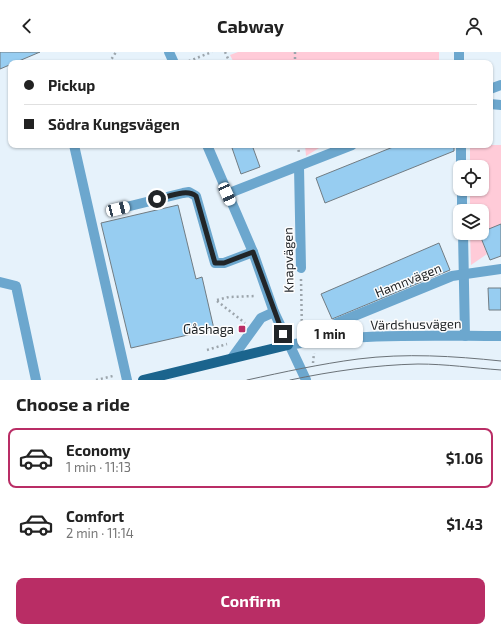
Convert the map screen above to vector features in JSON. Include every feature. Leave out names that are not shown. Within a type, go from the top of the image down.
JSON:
[{"type":"main road","name":"Värdshusvägen","points":[[143,380],[288,345]]},
{"type":"street","points":[[75,148],[127,376]]},
{"type":"street","points":[[208,148],[253,252],[274,312],[288,345],[306,380]]},
{"type":"street","points":[[227,194],[345,148]]},
{"type":"street","points":[[461,148],[461,160]]},
{"type":"street","name":"Knapvägen","points":[[299,167],[301,268]]},
{"type":"street","points":[[118,209],[183,193],[193,193],[196,196],[215,263],[224,263],[253,252]]},
{"type":"street","points":[[463,240],[465,336]]},
{"type":"street","name":"Hamnvägen","points":[[337,323],[452,276],[498,268]]},
{"type":"street","points":[[0,282],[16,286],[36,380]]},
{"type":"street","points":[[232,358],[261,318],[274,312]]},
{"type":"street","name":"Värdshusvägen","points":[[288,345],[384,337],[501,336]]},
{"type":"path","points":[[192,60],[212,52]]},
{"type":"path","name":"Knapvägen","points":[[301,268],[302,332],[312,332],[314,342]]},
{"type":"path","points":[[247,324],[217,300],[229,297],[259,297],[267,293]]},
{"type":"path","points":[[242,329],[251,320]]},
{"type":"path","points":[[200,352],[227,344],[232,339]]},
{"type":"path","points":[[314,342],[316,351],[312,359],[314,366]]},
{"type":"path","points":[[96,380],[127,376]]},
{"type":"shaded area","points":[[238,52],[439,52],[439,60],[232,60],[230,55]]},
{"type":"shaded area","points":[[493,145],[501,145],[501,224],[489,229],[489,204],[470,204],[470,196],[489,196],[489,160],[470,160],[470,148],[493,148]]},
{"type":"shaded area","points":[[305,148],[319,148],[306,156]]},
{"type":"shaded area","points":[[470,240],[482,240],[487,254],[471,265]]},
{"type":"building","points":[[0,52],[40,52],[21,60],[8,60],[8,66],[0,69]]},
{"type":"building","points":[[232,148],[253,148],[260,167],[241,174]]},
{"type":"building","points":[[391,148],[454,148],[454,151],[325,203],[316,178]]},
{"type":"building","points":[[178,205],[196,279],[202,277],[214,329],[131,348],[101,223]]},
{"type":"building","points":[[501,224],[501,256],[490,260],[482,240],[489,240],[489,229]]},
{"type":"building","points":[[439,243],[450,270],[332,319],[321,294]]},
{"type":"building","points":[[488,288],[501,288],[501,310],[489,310]]},
{"type":"tram line","points":[[247,380],[330,363],[376,357],[430,356],[501,361]]},
{"type":"tram line","points":[[290,380],[354,369],[418,364],[501,370]]},
{"type":"place","name":"Gåshaga","points":[[242,329]]},
{"type":"route","points":[[157,199],[189,192],[196,196],[212,257],[215,263],[224,263],[236,257],[253,252],[283,334]]}]
